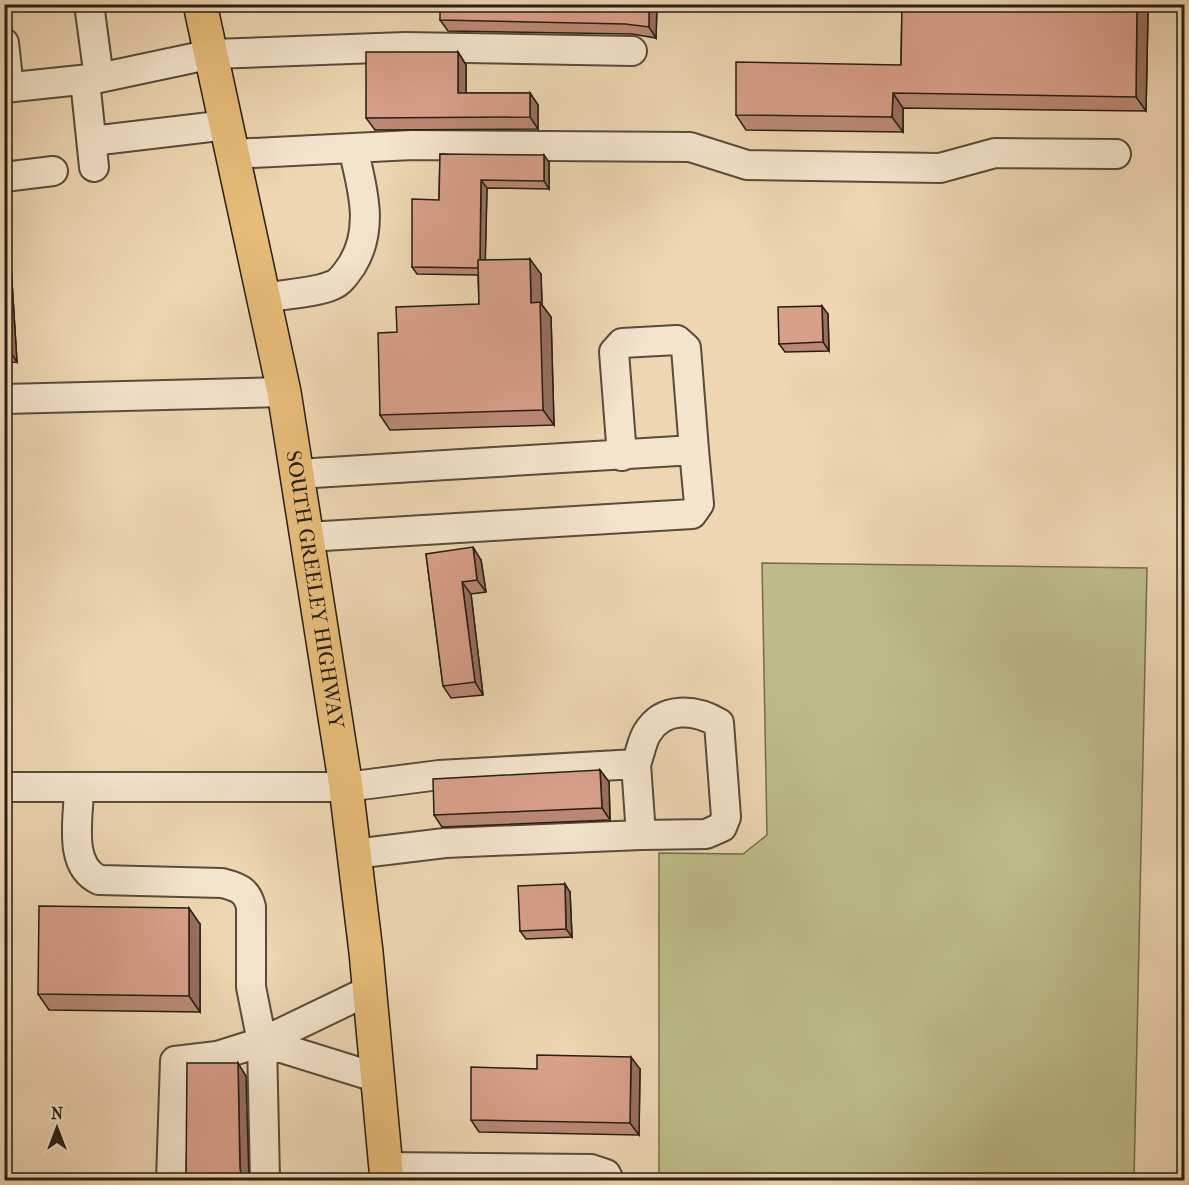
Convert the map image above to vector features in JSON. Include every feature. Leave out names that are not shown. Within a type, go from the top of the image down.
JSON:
[{"type":"highway","name":"SOUTH GREELEY HIGHWAY","points":[[200,4],[284,392],[346,788],[370,990],[386,1174]]},
{"type":"lane","points":[[89,4],[93,154],[230,140],[353,148],[412,145],[690,147],[747,165],[940,168],[995,153],[1116,154]]},
{"type":"lane","points":[[4,43],[7,88],[92,79],[212,54],[405,47],[632,51]]},
{"type":"lane","points":[[264,298],[333,285],[346,275],[356,258],[366,228],[365,202],[353,148]]},
{"type":"lane","points":[[4,177],[53,171]]},
{"type":"lane","points":[[307,537],[692,514],[699,504],[686,348],[677,340],[622,343],[614,352],[622,456]]},
{"type":"lane","points":[[4,399],[284,392]]},
{"type":"lane","points":[[297,474],[694,450]]},
{"type":"lane","points":[[354,854],[445,843],[706,834],[722,827],[726,817],[719,723],[704,714],[690,711],[674,713],[656,722],[646,734],[636,764],[641,835]]},
{"type":"lane","points":[[4,787],[346,788],[439,775],[636,764]]},
{"type":"lane","points":[[79,787],[78,855],[81,868],[89,876],[99,880],[222,883],[238,886],[248,896],[251,907],[251,987],[262,1042],[266,1180]]},
{"type":"lane","points":[[171,1180],[175,1061],[217,1056],[262,1042],[370,990]]},
{"type":"lane","points":[[262,1042],[378,1078]]},
{"type":"lane","points":[[386,1174],[591,1169],[606,1174],[609,1180]]},
{"type":"shaded area","points":[[762,563],[1147,568],[1134,1180],[659,1180],[659,853],[743,854],[767,835]]},
{"type":"building","points":[[440,4],[649,4],[649,27],[625,24],[440,20]]},
{"type":"building","points":[[902,4],[1137,4],[1136,97],[893,93],[892,117],[736,115],[736,62],[901,65]]},
{"type":"building","points":[[366,52],[458,52],[458,93],[530,93],[530,117],[366,118]]},
{"type":"building","points":[[1181,135],[1185,135],[1185,175],[1182,175]]},
{"type":"building","points":[[440,154],[544,155],[544,181],[481,180],[478,268],[412,267],[412,199],[439,200]]},
{"type":"building","points":[[530,259],[531,303],[540,302],[543,410],[380,415],[378,333],[397,332],[396,307],[479,304],[478,260]]},
{"type":"building","points":[[822,306],[823,342],[779,344],[778,307]]},
{"type":"building","points":[[473,547],[477,580],[462,582],[475,682],[443,686],[426,554]]},
{"type":"building","points":[[600,770],[602,808],[434,815],[433,779]]},
{"type":"building","points":[[565,884],[566,929],[520,931],[518,886]]},
{"type":"building","points":[[39,906],[189,908],[189,996],[38,994]]},
{"type":"building","points":[[537,1055],[631,1057],[630,1123],[471,1120],[471,1067],[537,1069]]},
{"type":"building","points":[[187,1063],[238,1063],[242,1180],[186,1180]]},
{"type":"building","points":[[1151,1175],[1185,1176],[1185,1180],[1151,1180]]}]
